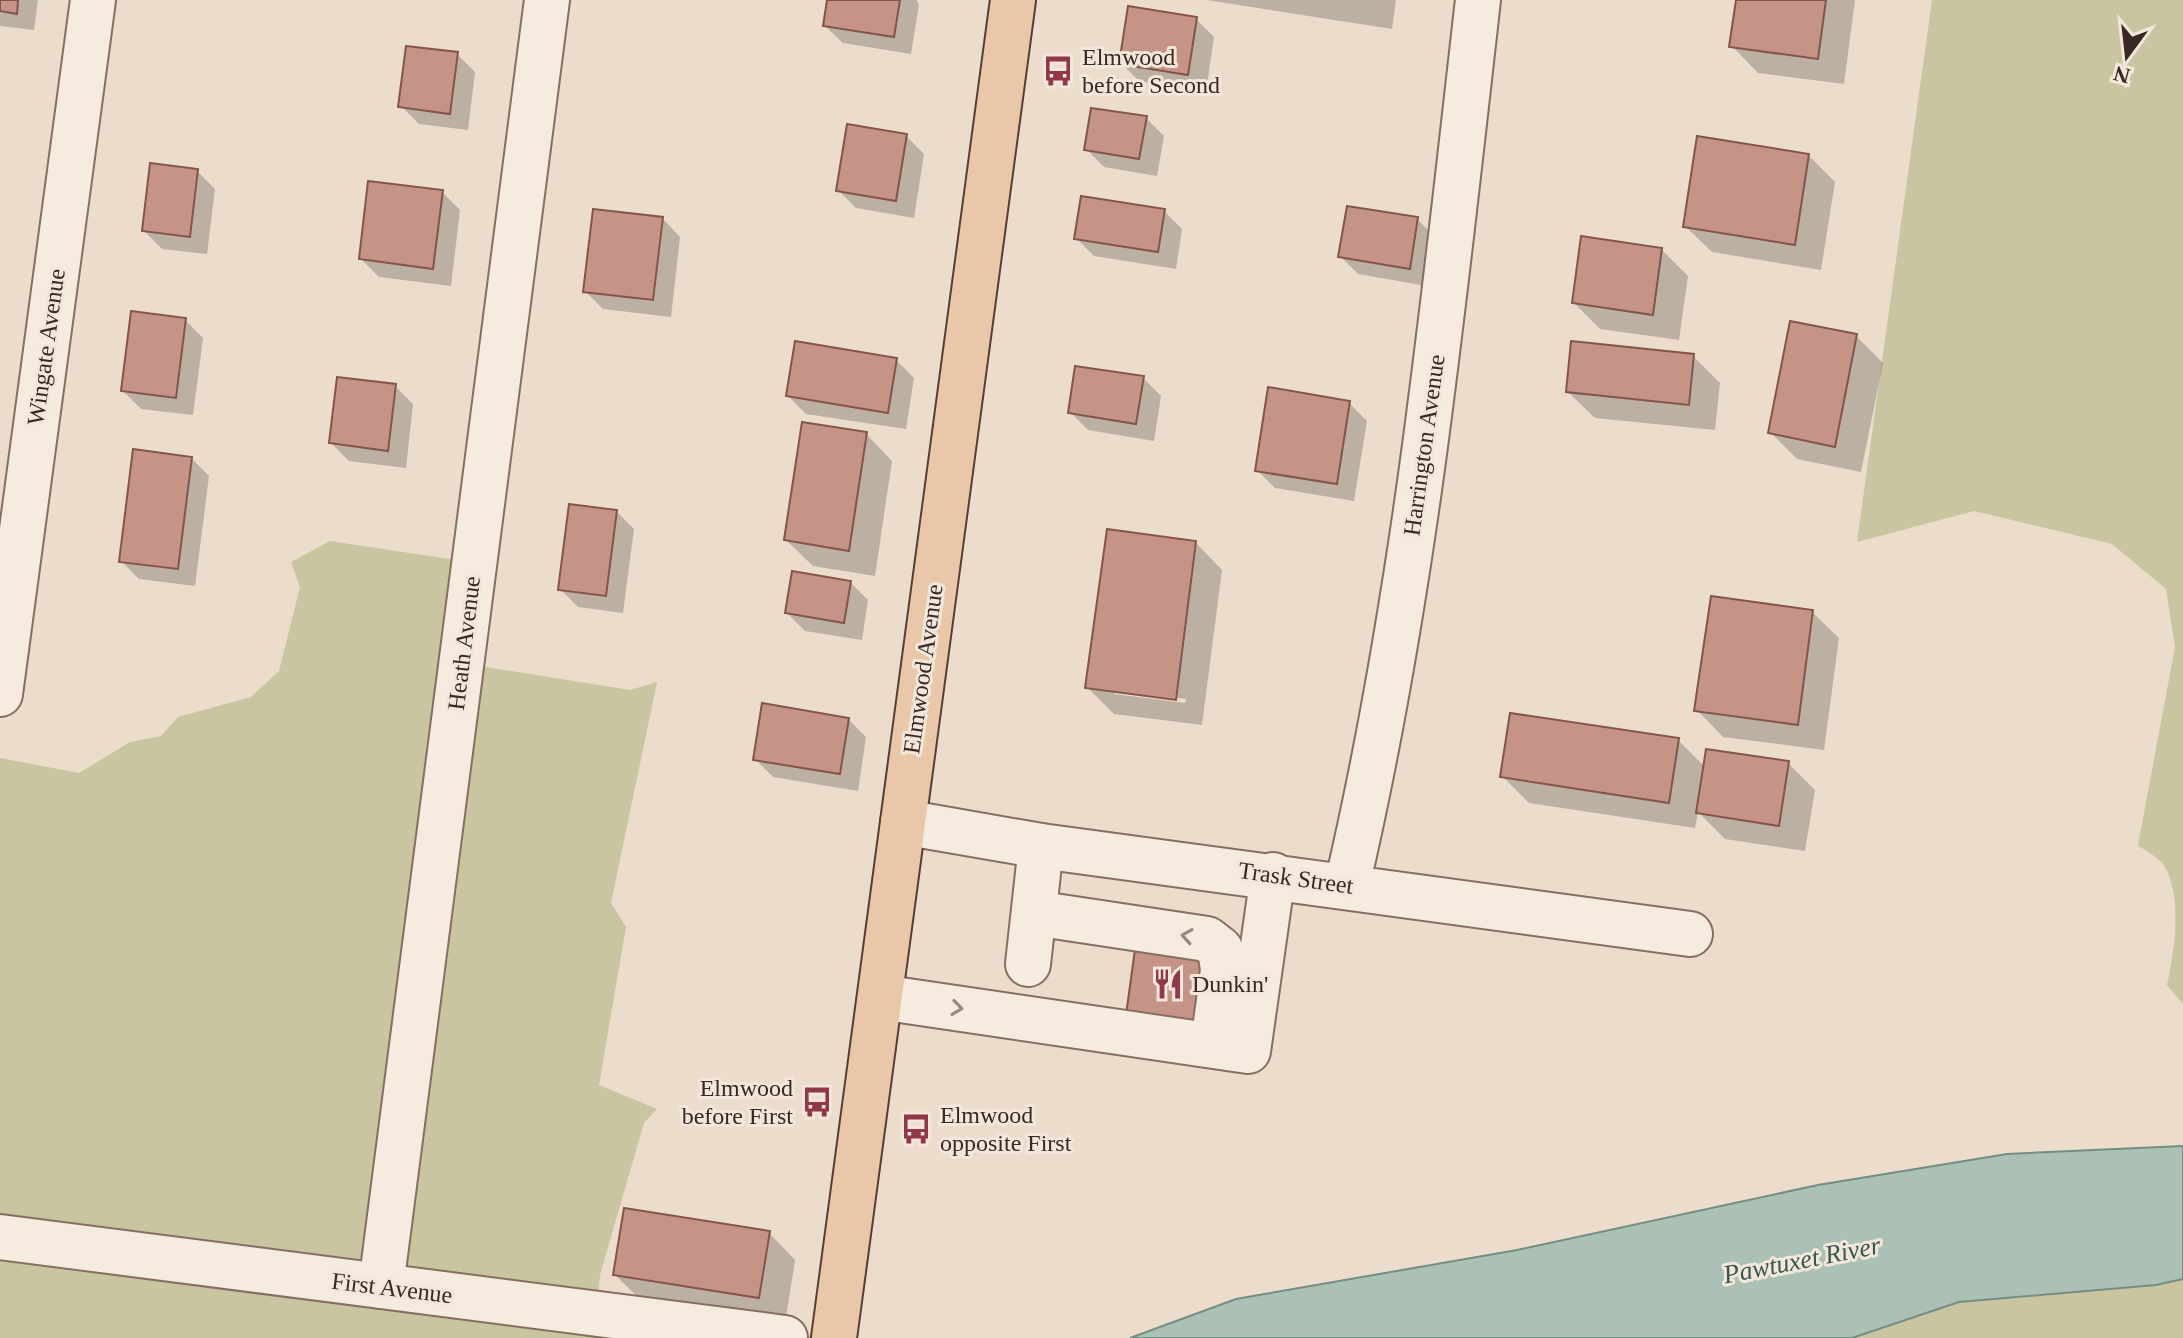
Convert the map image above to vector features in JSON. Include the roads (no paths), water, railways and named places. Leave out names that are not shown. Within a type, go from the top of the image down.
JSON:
[{"type":"main road","name":"Elmwood Avenue","points":[[834,1338],[1013,0]]},
{"type":"street","name":"Wingate Avenue","points":[[0,694],[93,0]]},
{"type":"street","name":"Heath Avenue","points":[[381,1286],[547,0]]},
{"type":"street","name":"Harrington Avenue","points":[[1347,885],[1375,765],[1400,618],[1426,439],[1478,0]]},
{"type":"street","name":"Trask Street","points":[[903,822],[1041,846],[1347,885],[1690,934]]},
{"type":"street","points":[[1028,964],[1041,846]]},
{"type":"street","points":[[880,997],[1248,1051],[1273,875]]},
{"type":"street","points":[[1034,913],[1207,939],[1220,949],[1223,970],[1213,1045]]},
{"type":"street","name":"First Avenue","points":[[0,1237],[785,1338]]},
{"type":"water","name":"Pawtuxet River","points":[[2183,1146],[2183,1279],[2156,1285],[1959,1302],[1852,1338],[1130,1338],[1236,1299],[1517,1250],[1818,1185],[2007,1154]]},
{"type":"place","name":"Elmwood before Second","points":[[1058,71]]},
{"type":"place","name":"Dunkin'","points":[[1168,984]]},
{"type":"place","name":"Elmwood before First","points":[[817,1102]]},
{"type":"place","name":"Elmwood opposite First","points":[[916,1129]]}]
